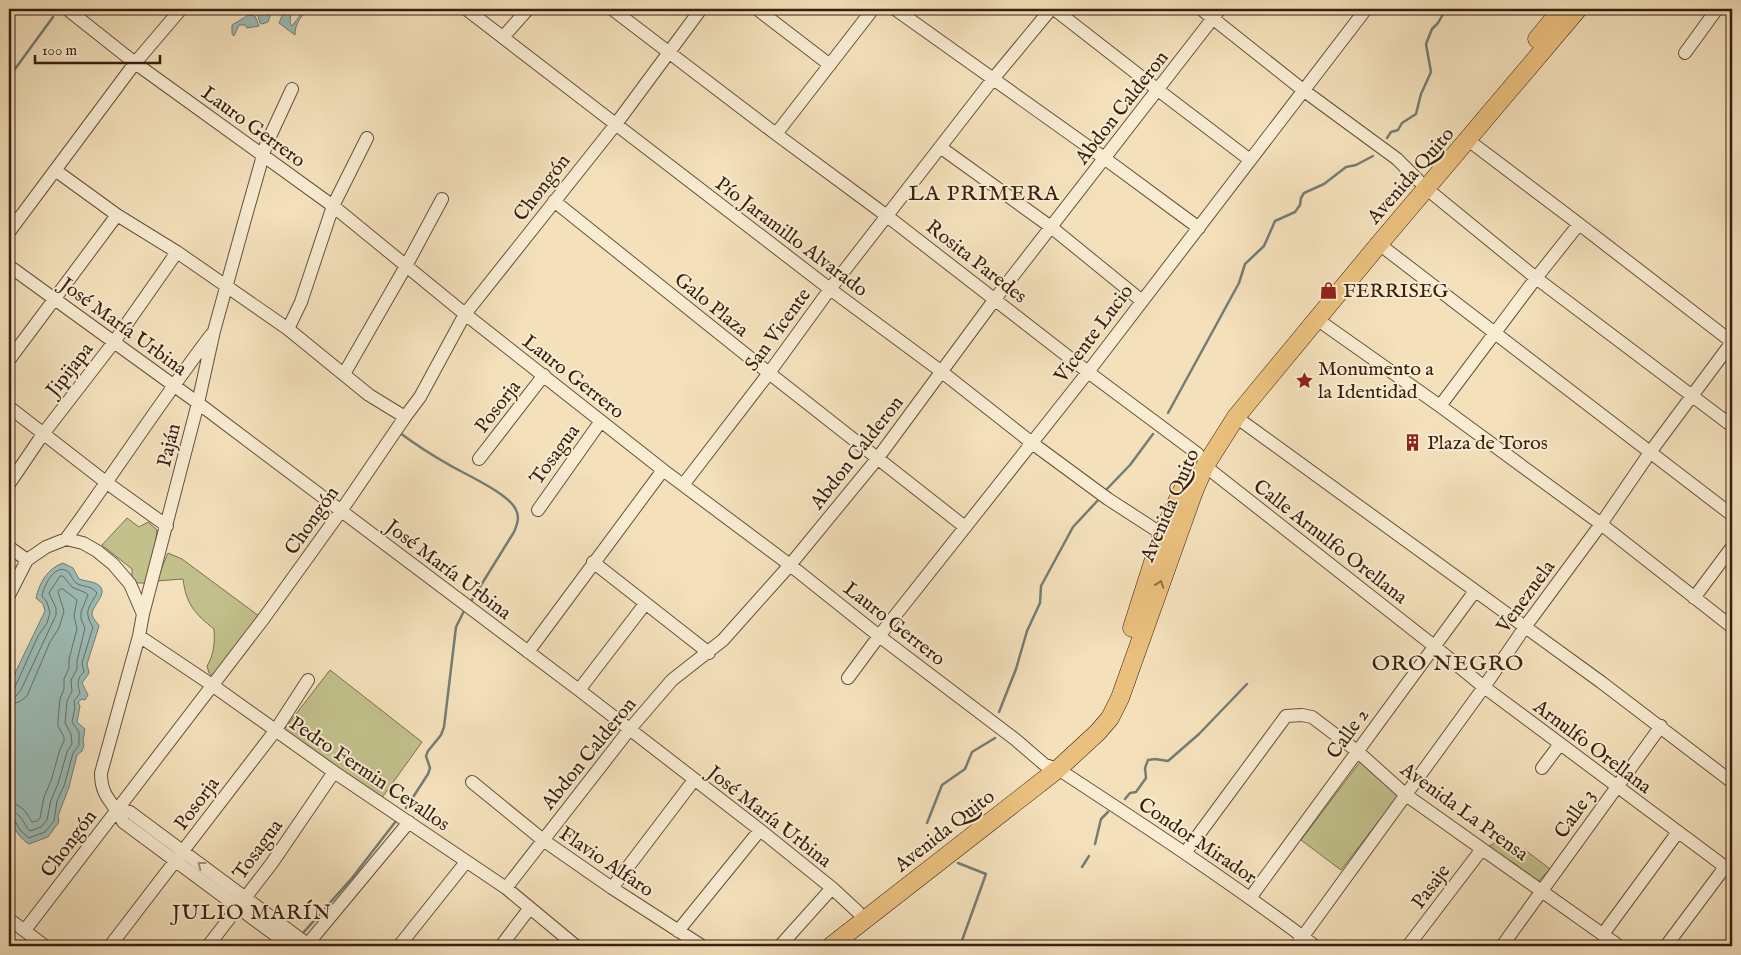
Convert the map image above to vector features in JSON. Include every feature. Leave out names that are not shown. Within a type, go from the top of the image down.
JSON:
[{"type":"highway","name":"Avenida Quito","points":[[817,946],[858,912],[1098,732],[1110,718],[1120,698],[1201,460],[1379,244],[1423,185],[1562,9]]},
{"type":"highway","name":"Avenida Quito","points":[[835,945],[1052,767],[1091,727],[1102,711],[1111,692],[1162,534],[1201,460],[1237,398],[1423,185],[1468,140],[1578,9]]},
{"type":"street","name":"Lauro Gerrero","points":[[68,9],[135,63],[333,206],[465,314],[663,470],[790,565],[879,636],[1052,767]]},
{"type":"street","points":[[9,232],[135,63],[181,9]]},
{"type":"street","name":"Pío Jaramillo Alvarado","points":[[466,9],[830,289],[942,372],[1032,443],[1108,499],[1162,534]]},
{"type":"street","points":[[503,37],[528,9]]},
{"type":"street","name":"Rosita Paredes","points":[[612,9],[887,216],[1201,460]]},
{"type":"street","name":"Chongón","points":[[25,930],[264,618],[341,511],[420,397],[465,314],[616,124],[701,9]]},
{"type":"street","points":[[757,9],[830,65]]},
{"type":"street","points":[[776,134],[873,9]]},
{"type":"street","points":[[896,9],[1199,228]]},
{"type":"street","points":[[1052,9],[1250,160]]},
{"type":"street","name":"San Vicente","points":[[684,485],[830,289],[993,79],[1052,9]]},
{"type":"street","points":[[1201,9],[1217,14],[1303,90],[1396,159],[1423,185],[1536,278],[1732,426]]},
{"type":"street","name":"Vicente Lucio","points":[[848,678],[879,636],[1088,372],[1366,9]]},
{"type":"street","points":[[1685,53],[1717,9]]},
{"type":"street","name":"Abdon Calderon","points":[[506,888],[629,730],[672,680],[709,653],[723,640],[790,565],[877,459],[1050,227],[1217,14]]},
{"type":"street","name":"Paján","points":[[117,810],[104,795],[101,785],[101,773],[139,636],[226,287],[266,145],[292,89]]},
{"type":"street","points":[[288,329],[301,302],[333,206],[367,138]]},
{"type":"street","points":[[1468,140],[1732,342]]},
{"type":"street","points":[[940,147],[1050,227],[1142,301]]},
{"type":"street","points":[[56,170],[117,215],[177,252],[288,329],[369,395],[405,417]]},
{"type":"street","points":[[344,374],[442,199]]},
{"type":"street","name":"Galo Plaza","points":[[554,201],[965,527]]},
{"type":"street","points":[[9,360],[117,215]]},
{"type":"street","points":[[1440,406],[1579,224]]},
{"type":"street","points":[[1379,244],[1651,451],[1732,516]]},
{"type":"street","name":"Jipijapa","points":[[9,484],[43,434],[114,342],[177,252]]},
{"type":"street","name":"José María Urbina","points":[[9,266],[198,403],[579,690],[760,830],[832,888],[858,912]]},
{"type":"street","points":[[1318,320],[1440,406],[1601,524],[1732,627]]},
{"type":"street","points":[[9,595],[27,560],[46,547],[66,539],[107,483],[173,385],[214,331]]},
{"type":"street","name":"Venezuela","points":[[1300,942],[1601,524],[1692,394],[1732,342]]},
{"type":"street","name":"Posorja","points":[[479,459],[544,376]]},
{"type":"street","points":[[9,407],[166,526]]},
{"type":"street","points":[[1236,417],[1660,726],[1732,782]]},
{"type":"street","name":"Tosagua","points":[[538,510],[602,421]]},
{"type":"street","name":"Calle Arnulfo Orellana","points":[[1201,460],[1434,646]]},
{"type":"street","points":[[528,652],[663,470]]},
{"type":"street","points":[[66,539],[83,543],[113,564],[130,584],[143,614]]},
{"type":"street","points":[[9,547],[27,560]]},
{"type":"street","points":[[1694,598],[1732,547]]},
{"type":"street","points":[[593,562],[709,653]]},
{"type":"street","name":"Calle 2","points":[[1250,898],[1475,591]]},
{"type":"street","points":[[579,690],[645,604]]},
{"type":"street","name":"Pedro Fermin Cevallos","points":[[139,636],[212,685],[334,772],[506,888],[576,946]]},
{"type":"street","name":"Arnulfo Orellana","points":[[1434,646],[1484,687],[1729,870]]},
{"type":"street","name":"Posorja","points":[[110,946],[275,731],[308,680]]},
{"type":"street","name":"Avenida La Prensa","points":[[1185,853],[1286,716],[1302,715],[1312,717],[1357,751],[1406,795],[1619,946]]},
{"type":"street","name":"Calle 3","points":[[1502,946],[1660,726]]},
{"type":"street","points":[[1542,768],[1560,744]]},
{"type":"street","name":"Condor Mirador","points":[[1052,767],[1185,853],[1250,898],[1300,942],[1315,946]]},
{"type":"street","name":"Tosagua","points":[[208,946],[272,863],[334,772]]},
{"type":"street","points":[[612,888],[694,780]]},
{"type":"street","name":"Flavio Alfaro","points":[[472,782],[543,840],[612,888],[702,946]]},
{"type":"street","points":[[117,810],[130,812],[179,856],[241,902],[308,946],[409,822]]},
{"type":"street","points":[[678,931],[760,830]]},
{"type":"street","points":[[1603,934],[1678,832]]},
{"type":"street","name":"Pasaje","points":[[1408,946],[1482,849]]},
{"type":"street","points":[[399,946],[466,862]]},
{"type":"street","points":[[1666,946],[1729,870]]},
{"type":"street","points":[[780,946],[832,888]]},
{"type":"street","points":[[241,902],[290,946]]},
{"type":"street","points":[[501,946],[529,909]]},
{"type":"street","points":[[9,919],[25,930],[40,945]]},
{"type":"shaded area","points":[[127,518],[139,527],[148,522],[157,530],[152,570],[146,583],[137,583],[132,578],[132,569],[102,545]]},
{"type":"shaded area","points":[[168,553],[182,559],[259,616],[214,677],[209,673],[207,666],[213,648],[214,629],[197,613],[189,602],[183,579],[156,581]]},
{"type":"shaded area","points":[[330,670],[422,742],[381,799],[282,732]]},
{"type":"shaded area","points":[[1360,762],[1401,792],[1341,870],[1301,840]]},
{"type":"shaded area","points":[[1503,838],[1521,852],[1524,849],[1550,869],[1538,882],[1514,863],[1486,848]]},
{"type":"water","points":[[256,9],[264,9],[270,16],[268,22],[260,23]]},
{"type":"water","points":[[282,9],[291,9],[290,23],[292,26],[305,9],[308,9],[297,24],[295,35],[279,23],[283,14]]},
{"type":"water","points":[[249,15],[255,16],[259,26],[247,28],[245,25],[239,25],[234,36],[232,34],[232,25]]},
{"type":"water","points":[[63,563],[73,568],[79,579],[93,582],[100,586],[102,594],[92,615],[99,626],[87,664],[89,673],[82,683],[88,695],[85,700],[82,699],[78,702],[80,706],[77,722],[85,729],[84,745],[82,751],[77,755],[69,787],[58,816],[59,822],[48,837],[29,844],[19,836],[9,818],[9,692],[16,671],[45,611],[43,604],[36,598],[39,587],[53,568]]},
{"type":"waterway","points":[[1387,138],[1391,132],[1398,130],[1402,123],[1416,114],[1421,94],[1431,72],[1426,44],[1432,29],[1446,9]]},
{"type":"waterway","points":[[9,75],[53,17]]},
{"type":"waterway","points":[[1168,413],[1239,283],[1245,264],[1264,246],[1275,221],[1295,212],[1300,205],[1304,193],[1324,184],[1346,167],[1356,165],[1373,156]]},
{"type":"waterway","points":[[400,433],[434,456],[495,490],[512,504],[516,510],[518,518],[514,532],[470,603]]},
{"type":"waterway","points":[[1105,491],[1130,465],[1153,434]]},
{"type":"waterway","points":[[999,712],[1016,669],[1027,631],[1040,603],[1041,586],[1073,527],[1100,498]]},
{"type":"waterway","points":[[406,808],[428,774],[430,768],[426,756],[441,735],[444,727],[456,627],[464,611]]},
{"type":"waterway","points":[[1125,799],[1130,793],[1136,792],[1146,778],[1145,768],[1148,760],[1168,761],[1199,734],[1247,684]]},
{"type":"waterway","points":[[927,823],[942,785],[965,769],[972,752],[995,738]]},
{"type":"waterway","points":[[1095,844],[1101,819],[1108,812]]},
{"type":"waterway","points":[[303,933],[352,878],[396,821]]},
{"type":"waterway","points":[[1082,867],[1089,856]]},
{"type":"waterway","points":[[958,863],[986,874],[960,946]]},
{"type":"place","name":"FERRISEG","points":[[1329,290]]},
{"type":"place","name":"Monumento a la Identidad","points":[[1304,380]]},
{"type":"place","name":"Plaza de Toros","points":[[1413,442]]},
{"type":"district","name":"LA PRIMERA","points":[[984,192]]},
{"type":"district","name":"ORO NEGRO","points":[[1448,662]]},
{"type":"district","name":"JULIO MARÍN","points":[[252,912]]}]
